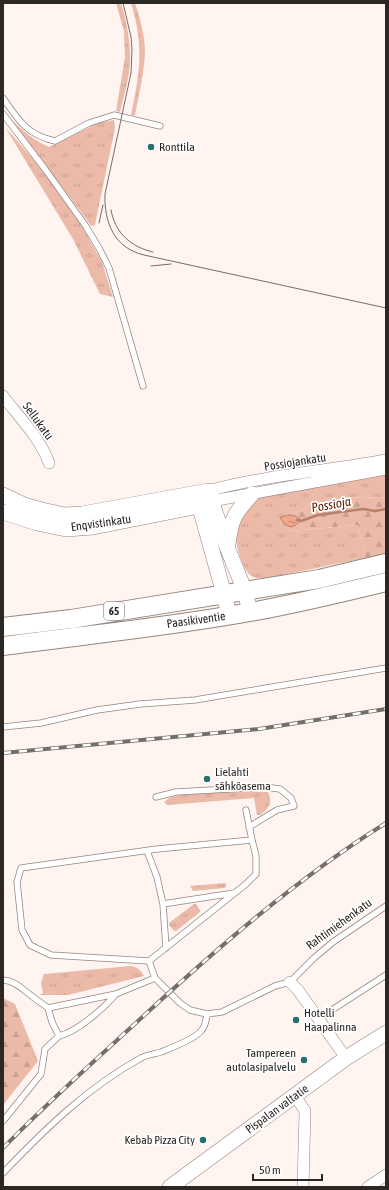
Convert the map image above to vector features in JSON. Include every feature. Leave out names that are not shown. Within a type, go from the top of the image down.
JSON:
[{"type":"highway","name":"Paasikiventie","points":[[3,627],[71,619],[319,579],[386,563]]},
{"type":"highway","name":"Paasikiventie","points":[[3,646],[229,616],[312,600],[386,582]]},
{"type":"main road","points":[[228,547],[230,525],[238,509],[252,494]]},
{"type":"main road","name":"Enqvistinkatu","points":[[3,495],[24,505],[64,515],[204,498]]},
{"type":"main road","name":"Enqvistinkatu","points":[[3,512],[37,523],[66,529],[93,527],[204,498]]},
{"type":"main road","points":[[204,498],[228,547],[245,591],[250,612]]},
{"type":"main road","points":[[204,498],[229,616]]},
{"type":"main road","name":"Pispalan valtatie","points":[[170,1187],[346,1058],[386,1033]]},
{"type":"street","name":"Sellukatu","points":[[3,396],[39,443],[49,462]]},
{"type":"street","name":"Possiojankatu","points":[[204,498],[310,472],[350,467],[386,460]]},
{"type":"street","name":"Possiojankatu","points":[[204,498],[252,494],[386,469]]},
{"type":"street","points":[[290,982],[298,990],[346,1058]]},
{"type":"street","points":[[295,1096],[305,1111],[303,1187]]},
{"type":"street","points":[[368,1187],[386,1174]]},
{"type":"lane","points":[[3,98],[20,122],[42,138],[54,141],[89,123],[114,115],[160,126]]},
{"type":"lane","points":[[3,114],[50,176],[85,225],[99,248],[109,268],[143,386]]},
{"type":"lane","points":[[3,727],[41,723],[97,710],[140,704],[195,700],[386,668]]},
{"type":"lane","points":[[156,797],[176,792],[265,787],[280,790],[291,798],[294,806],[277,810],[249,827]]},
{"type":"lane","points":[[246,810],[256,856],[256,874],[149,961],[52,955],[30,945],[22,930],[18,882],[21,868],[147,851],[252,840]]},
{"type":"lane","points":[[147,851],[157,876],[163,904],[166,948]]},
{"type":"lane","points":[[163,904],[234,893]]},
{"type":"lane","name":"Rahtimiehenkatu","points":[[290,982],[314,958],[333,942],[386,906]]},
{"type":"lane","points":[[149,961],[155,978],[180,1003],[190,1010],[207,1014],[222,1012],[275,986],[290,982]]},
{"type":"lane","points":[[318,1019],[386,975]]},
{"type":"lane","points":[[48,1008],[116,994],[155,978]]},
{"type":"lane","points":[[3,980],[8,980],[23,988],[32,997],[48,1008],[52,1022],[59,1036]]},
{"type":"lane","points":[[3,1121],[41,1074],[45,1049],[59,1036],[74,1030],[106,1005],[116,994]]},
{"type":"lane","points":[[3,1173],[29,1146],[82,1097],[126,1066],[143,1057],[161,1052],[194,1037],[201,1032],[206,1024],[207,1014]]},
{"type":"green space","points":[[116,3],[121,3],[129,38],[130,55],[128,78],[120,112],[116,111],[125,57],[124,31]]},
{"type":"green space","points":[[131,3],[135,3],[137,9],[143,31],[145,48],[143,74],[135,115],[131,115],[137,86],[139,46],[138,32]]},
{"type":"green space","points":[[3,111],[30,136],[49,147],[98,123],[114,120],[115,128],[95,225],[91,226]]},
{"type":"green space","points":[[5,127],[34,160],[61,195],[83,228],[102,262],[113,297],[100,294],[73,239]]},
{"type":"green space","points":[[386,473],[386,496],[381,498],[360,497],[323,500],[293,514],[296,524],[289,525],[291,531],[358,525],[365,558],[268,578],[254,577],[247,571],[241,559],[235,530],[239,517],[245,509],[259,497]]},
{"type":"green space","points":[[386,496],[386,554],[365,558],[358,525],[291,531],[289,525],[296,524],[293,514],[323,500],[360,497],[381,498]]},
{"type":"green space","points":[[258,790],[268,792],[270,799],[268,808],[260,815],[257,815],[254,798],[167,805],[164,802],[169,798],[179,795]]},
{"type":"green space","points":[[226,883],[226,887],[224,888],[193,891],[190,886]]},
{"type":"green space","points":[[196,904],[200,912],[174,931],[169,923]]},
{"type":"green space","points":[[131,966],[139,969],[144,976],[68,995],[40,995],[43,993],[41,983],[44,974]]},
{"type":"green space","points":[[3,998],[15,1004],[38,1061],[3,1105]]},
{"type":"water","points":[[290,515],[300,519],[298,523],[291,527],[284,524],[280,518]]},
{"type":"waterway","name":"Possioja","points":[[297,520],[301,521],[318,515],[363,509],[375,511],[386,509]]},
{"type":"tram line","points":[[123,3],[131,37],[131,73],[105,194],[106,214],[109,224],[118,240],[134,252],[144,255],[386,308]]},
{"type":"tram line","points":[[99,223],[103,205]]},
{"type":"tram line","points":[[111,210],[116,226],[125,238],[138,247],[153,252]]},
{"type":"tram line","points":[[151,266],[171,264]]},
{"type":"railway","points":[[3,753],[259,729],[386,709]]},
{"type":"railway","points":[[3,1148],[86,1068],[167,994],[257,916],[320,868],[386,823]]},
{"type":"place","name":"Ronttila","points":[[151,147]]},
{"type":"place","name":"Lielahti sähköasema","points":[[207,779]]},
{"type":"place","name":"Hotelli Haapalinna","points":[[296,1020]]},
{"type":"place","name":"Tampereen autolasipalvelu","points":[[304,1060]]},
{"type":"place","name":"Kebab Pizza City","points":[[203,1140]]}]
